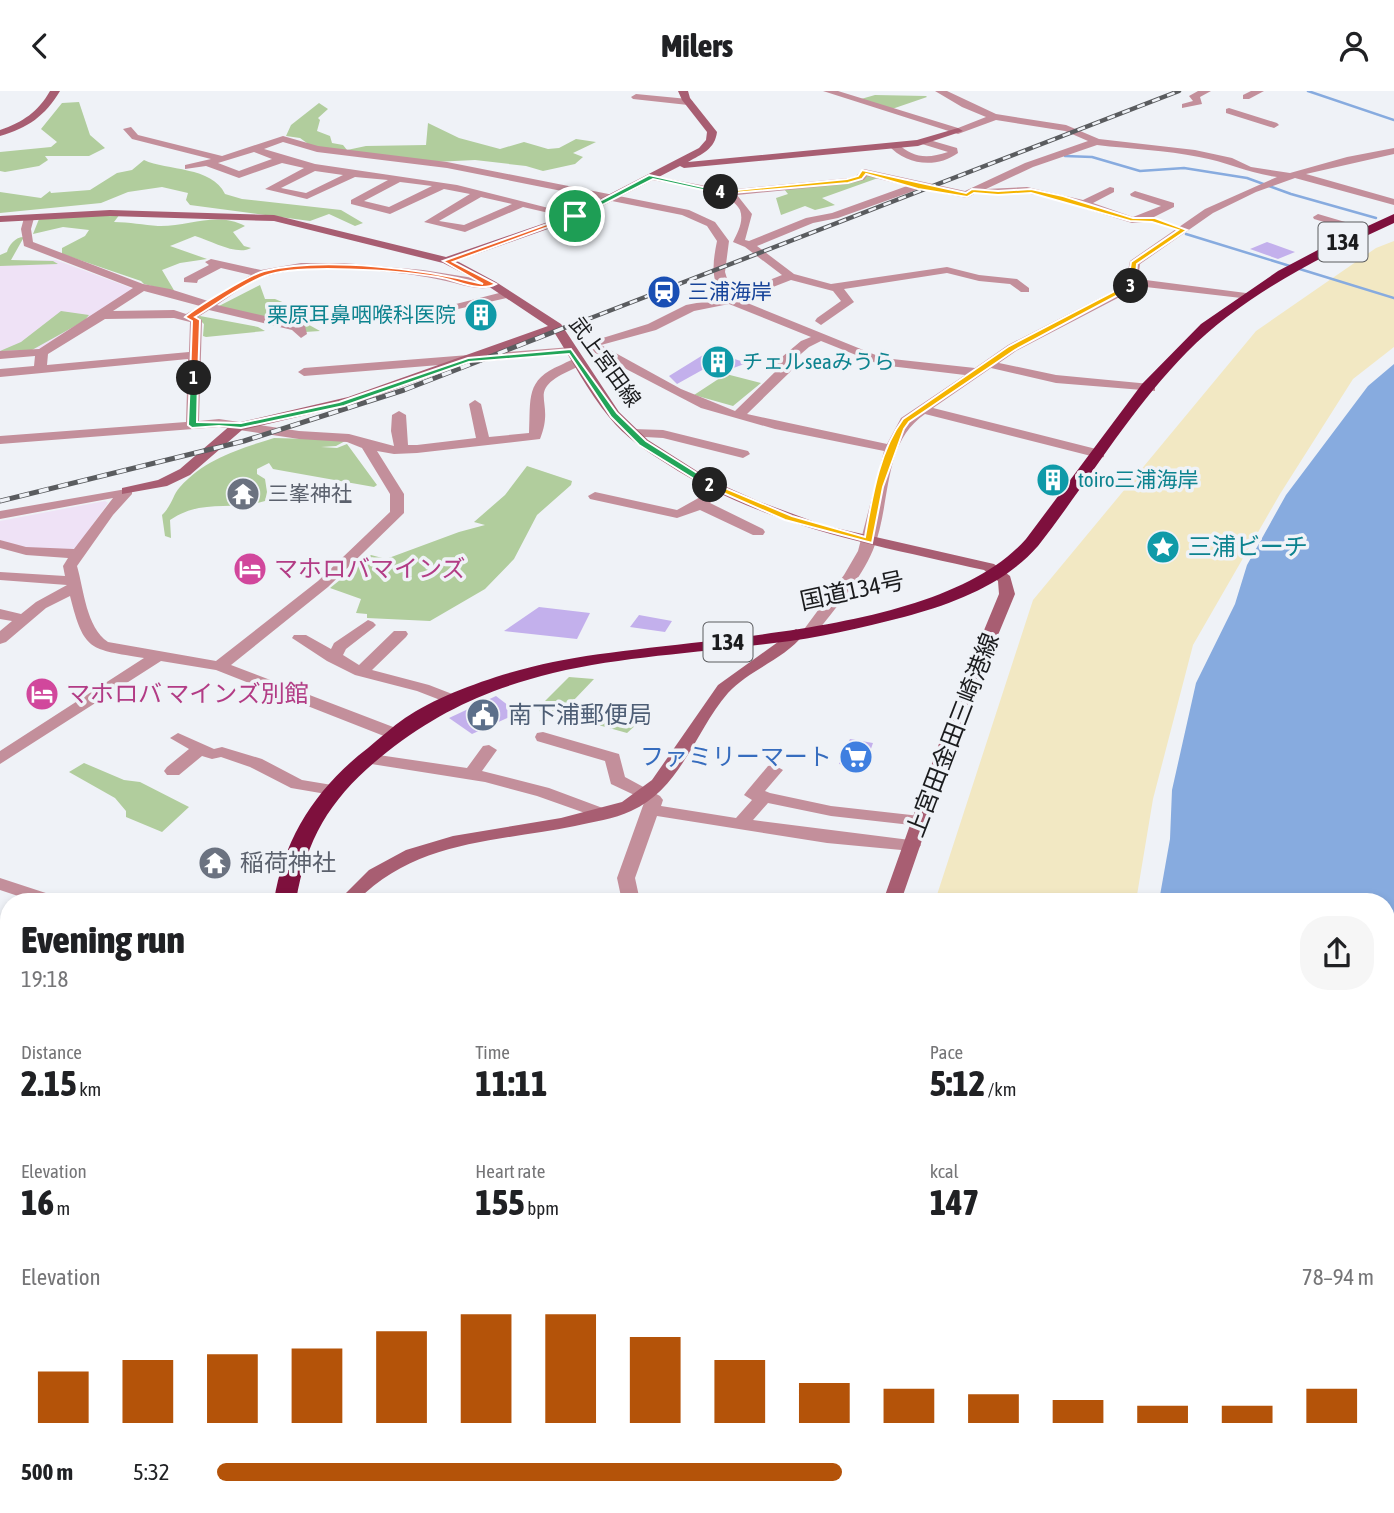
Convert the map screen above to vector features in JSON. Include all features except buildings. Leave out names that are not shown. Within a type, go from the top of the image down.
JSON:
[{"type":"highway","name":"国道134号","points":[[286,893],[293,858],[301,838],[332,790],[395,734],[454,700],[503,681],[568,663],[850,627],[925,605],[999,571],[1028,548],[1182,350],[1246,297],[1291,268],[1394,218]]},
{"type":"street","points":[[0,133],[35,119],[55,91]]},
{"type":"street","points":[[447,261],[575,216],[703,151],[712,137],[710,128],[688,102],[683,91]]},
{"type":"street","points":[[828,91],[958,131]]},
{"type":"street","points":[[940,91],[962,104],[996,117],[1066,127],[1086,134],[1096,142]]},
{"type":"street","points":[[1185,106],[1199,102],[1194,96],[1206,91]]},
{"type":"street","points":[[1245,97],[1259,91]]},
{"type":"street","points":[[636,97],[688,102]]},
{"type":"street","points":[[1229,111],[1270,124],[1253,127]]},
{"type":"street","points":[[673,166],[926,142],[996,117]]},
{"type":"street","points":[[128,129],[135,138],[214,160],[220,170],[239,175],[280,160]]},
{"type":"street","points":[[189,167],[283,139],[317,149],[420,162],[613,196],[685,212],[710,224],[723,241],[744,244],[790,276],[837,288],[947,269],[979,278],[1013,281],[1025,290]]},
{"type":"street","points":[[894,145],[901,153],[921,162],[929,162],[953,153],[926,142]]},
{"type":"street","points":[[864,172],[918,187],[967,195],[1029,165],[1096,142],[1195,153],[1228,160],[1249,170],[1295,176],[1394,202]]},
{"type":"street","points":[[652,177],[727,193],[848,181],[860,178],[864,172],[861,148]]},
{"type":"street","points":[[255,149],[280,160],[313,168],[441,186],[575,216]]},
{"type":"street","points":[[1228,160],[1243,157],[1226,152],[1233,149]]},
{"type":"street","points":[[629,893],[625,878],[650,798],[706,711],[725,686],[744,670],[803,633],[862,557],[869,541],[879,487],[900,429],[921,409],[1012,348],[1123,292],[1133,282],[1134,263],[1208,212],[1270,185],[1338,161],[1394,151]]},
{"type":"street","points":[[420,162],[399,179],[355,202],[390,211],[441,186]]},
{"type":"street","points":[[313,168],[270,190],[307,195],[353,174]]},
{"type":"street","points":[[744,244],[810,220],[834,216],[918,187]]},
{"type":"street","points":[[1083,204],[1110,190]]},
{"type":"street","points":[[972,191],[1031,191],[1083,204],[1124,200],[1170,205],[1140,220]]},
{"type":"street","points":[[727,193],[737,199],[744,209],[748,223],[744,244]]},
{"type":"street","points":[[478,194],[429,222],[467,229],[521,204]]},
{"type":"street","points":[[1124,200],[1140,220],[1184,230]]},
{"type":"street","name":"武上宮田線","points":[[0,219],[110,213],[274,218],[447,261],[492,284],[557,327],[614,415],[642,443],[720,490],[789,518],[869,541],[977,563],[999,571]]},
{"type":"street","points":[[1318,217],[1365,231]]},
{"type":"street","points":[[29,218],[26,229],[28,244],[141,286],[296,327],[301,329],[301,334]]},
{"type":"street","points":[[723,241],[718,260],[720,287],[730,300],[818,338],[881,361],[976,372]]},
{"type":"street","points":[[192,278],[215,263],[262,274]]},
{"type":"street","points":[[189,317],[262,274],[289,268],[372,269],[439,275],[482,286],[492,284]]},
{"type":"street","points":[[1,441],[219,423],[299,435],[349,437],[366,445],[402,450],[536,436],[538,384],[573,353],[652,327],[690,308],[730,300],[790,276]]},
{"type":"street","points":[[1133,282],[1246,297]]},
{"type":"street","points":[[0,355],[41,352],[102,315],[141,286]]},
{"type":"street","points":[[821,321],[848,302],[837,288]]},
{"type":"street","points":[[458,305],[507,295]]},
{"type":"street","points":[[102,315],[174,314],[196,320],[192,425]]},
{"type":"street","points":[[0,515],[162,483],[184,472],[228,433],[241,426],[341,404],[557,327]]},
{"type":"street","points":[[739,414],[786,369],[780,365],[805,344],[818,338]]},
{"type":"street","points":[[593,345],[688,397],[739,414],[893,449]]},
{"type":"street","points":[[40,369],[41,352]]},
{"type":"street","points":[[304,372],[573,353]]},
{"type":"street","points":[[0,373],[194,355]]},
{"type":"street","points":[[988,364],[1056,379],[1150,388]]},
{"type":"street","points":[[475,404],[484,440]]},
{"type":"street","points":[[921,409],[1099,454]]},
{"type":"street","points":[[398,415],[392,432],[402,450]]},
{"type":"street","points":[[633,433],[663,434],[743,454]]},
{"type":"street","points":[[219,666],[323,584],[397,513],[397,494],[366,445]]},
{"type":"street","points":[[595,496],[677,514],[684,513],[720,490]]},
{"type":"street","points":[[127,491],[108,512],[70,566],[72,584],[85,625],[93,639],[113,649],[219,666],[395,734]]},
{"type":"street","points":[[700,503],[758,532]]},
{"type":"street","points":[[0,544],[26,551],[77,554]]},
{"type":"street","name":"上宮田金田三崎港線","points":[[895,893],[962,700],[1007,594],[1005,579],[999,571]]},
{"type":"street","points":[[0,576],[72,584]]},
{"type":"street","points":[[0,639],[41,604],[72,584]]},
{"type":"street","points":[[0,614],[25,619]]},
{"type":"street","points":[[333,658],[340,646],[368,625]]},
{"type":"street","points":[[360,672],[401,634]]},
{"type":"street","points":[[300,638],[360,672],[423,688],[454,700]]},
{"type":"street","points":[[0,759],[158,656]]},
{"type":"street","points":[[178,738],[212,754],[222,752],[256,763],[297,784],[332,790]]},
{"type":"street","points":[[551,742],[595,756],[613,758],[617,780],[650,798],[741,823],[827,837],[912,845]]},
{"type":"street","points":[[173,771],[201,748]]},
{"type":"street","points":[[472,773],[489,750]]},
{"type":"street","points":[[365,758],[472,773],[559,796],[602,814]]},
{"type":"street","points":[[774,770],[753,795],[831,811],[920,821]]},
{"type":"street","points":[[741,823],[764,796]]},
{"type":"street","points":[[355,893],[379,871],[409,855],[602,814],[650,798]]},
{"type":"street","points":[[0,884],[27,893]]},
{"type":"shaded area","points":[[56,260],[134,289],[41,348],[0,353],[0,261]]},
{"type":"shaded area","points":[[105,501],[108,503],[74,551],[33,551],[0,540],[0,521]]},
{"type":"green space","points":[[875,95],[927,97],[892,109],[861,99]]},
{"type":"green space","points":[[79,102],[90,135],[105,148],[89,156],[45,156],[48,160],[39,166],[0,171],[0,152],[51,147],[57,142],[41,129],[62,103]]},
{"type":"green space","points":[[319,103],[328,109],[318,118],[320,120],[317,131],[330,136],[332,143],[343,145],[347,150],[366,146],[426,145],[428,123],[459,138],[500,149],[524,142],[548,149],[559,148],[576,139],[596,142],[573,153],[583,157],[575,164],[543,171],[526,166],[475,160],[434,162],[311,146],[300,138],[286,136],[291,125]]},
{"type":"green space","points":[[144,160],[200,174],[219,185],[225,194],[242,199],[341,210],[363,223],[355,226],[329,214],[310,221],[190,205],[186,200],[188,193],[162,187],[128,192],[101,203],[0,213],[0,192],[41,198],[50,191],[90,190],[117,173],[132,170]]},
{"type":"green space","points":[[867,175],[878,178],[822,198],[835,205],[815,210],[805,206],[781,215],[776,198],[788,194],[784,189]]},
{"type":"green space","points":[[120,214],[114,222],[169,226],[213,220],[234,222],[245,226],[233,232],[244,246],[251,248],[232,249],[195,236],[170,246],[207,259],[180,263],[162,270],[175,292],[144,284],[62,254],[62,248],[85,236],[89,230],[63,227],[33,234],[39,219]]},
{"type":"green space","points":[[24,237],[11,260],[53,261],[58,264],[0,266],[0,255],[7,252],[15,240]]},
{"type":"green space","points":[[260,285],[265,299],[275,299],[287,304],[287,318],[302,321],[320,331],[305,332],[217,307]]},
{"type":"green space","points":[[61,311],[89,315],[84,321],[32,350],[0,351],[21,342]]},
{"type":"green space","points":[[197,317],[258,327],[265,331],[206,337],[203,336],[204,324]]},
{"type":"green space","points":[[726,374],[761,383],[733,406],[694,395]]},
{"type":"green space","points":[[274,438],[347,440],[336,446],[321,447],[337,448],[347,444],[377,485],[374,487],[273,469],[269,463],[257,469],[257,474],[265,479],[265,501],[205,507],[182,513],[170,520],[171,538],[165,536],[162,515],[177,490],[190,477],[223,456]]},
{"type":"green space","points":[[527,466],[572,481],[571,485],[537,515],[514,559],[485,589],[430,621],[367,618],[367,614],[356,613],[361,599],[330,588],[371,555],[386,559],[485,525],[474,522],[505,495]]},
{"type":"green space","points":[[569,677],[594,679],[573,701],[629,714],[634,708],[647,711],[647,715],[627,733],[559,714],[543,718],[538,708]]},
{"type":"green space","points":[[84,763],[124,780],[140,782],[189,807],[162,832],[126,817],[126,811],[115,798],[69,772]]},
{"type":"sand","name":"三浦ビーチ","points":[[1394,241],[1394,347],[1353,379],[1280,494],[1193,645],[1153,799],[1137,893],[938,893],[1033,600],[1256,331],[1376,248]]},
{"type":"water","points":[[1394,364],[1394,893],[1160,893],[1170,839],[1172,790],[1196,683],[1235,604],[1247,565],[1286,495],[1368,386]]},
{"type":"waterway","points":[[1308,91],[1394,120]]},
{"type":"waterway","points":[[1065,156],[1092,157],[1140,171],[1184,168],[1247,178],[1291,194],[1376,218]]},
{"type":"waterway","points":[[1186,234],[1394,298]]},
{"type":"railway","points":[[570,326],[1179,91]]},
{"type":"railway","points":[[0,501],[244,441],[404,390],[574,324]]},
{"type":"place","name":"三浦海岸","points":[[664,292]]},
{"type":"place","name":"栗原耳鼻咽喉科医院","points":[[481,315]]},
{"type":"place","name":"チェルseaみうら","points":[[718,362]]},
{"type":"place","name":"toiro三浦海岸","points":[[1053,480]]},
{"type":"place","name":"三峯神社","points":[[243,494]]},
{"type":"place","name":"三浦ビーチ","points":[[1163,547]]},
{"type":"place","name":"マホロバマインズ","points":[[250,569]]},
{"type":"place","name":"マホロバ マインズ別館","points":[[42,694]]},
{"type":"place","name":"南下浦郵便局","points":[[483,715]]},
{"type":"place","name":"ファミリーマート","points":[[856,757]]},
{"type":"place","name":"稲荷神社","points":[[215,863]]},
{"type":"route","points":[[864,172],[918,187],[967,195],[972,191],[1031,191],[1060,197],[1132,220],[1152,220],[1184,230],[1153,248],[1132,265],[1133,282],[1123,292],[1012,348],[934,399],[906,421],[900,429],[879,487],[869,541],[819,528],[753,504],[706,483],[642,443],[614,415],[571,351],[468,360],[320,410],[241,426],[219,423],[192,425],[196,320],[189,317],[211,307],[210,305],[264,273],[289,268],[372,269],[439,275],[484,286],[492,284],[447,261],[575,216],[652,177],[727,193],[855,180],[863,176],[864,172]]}]
